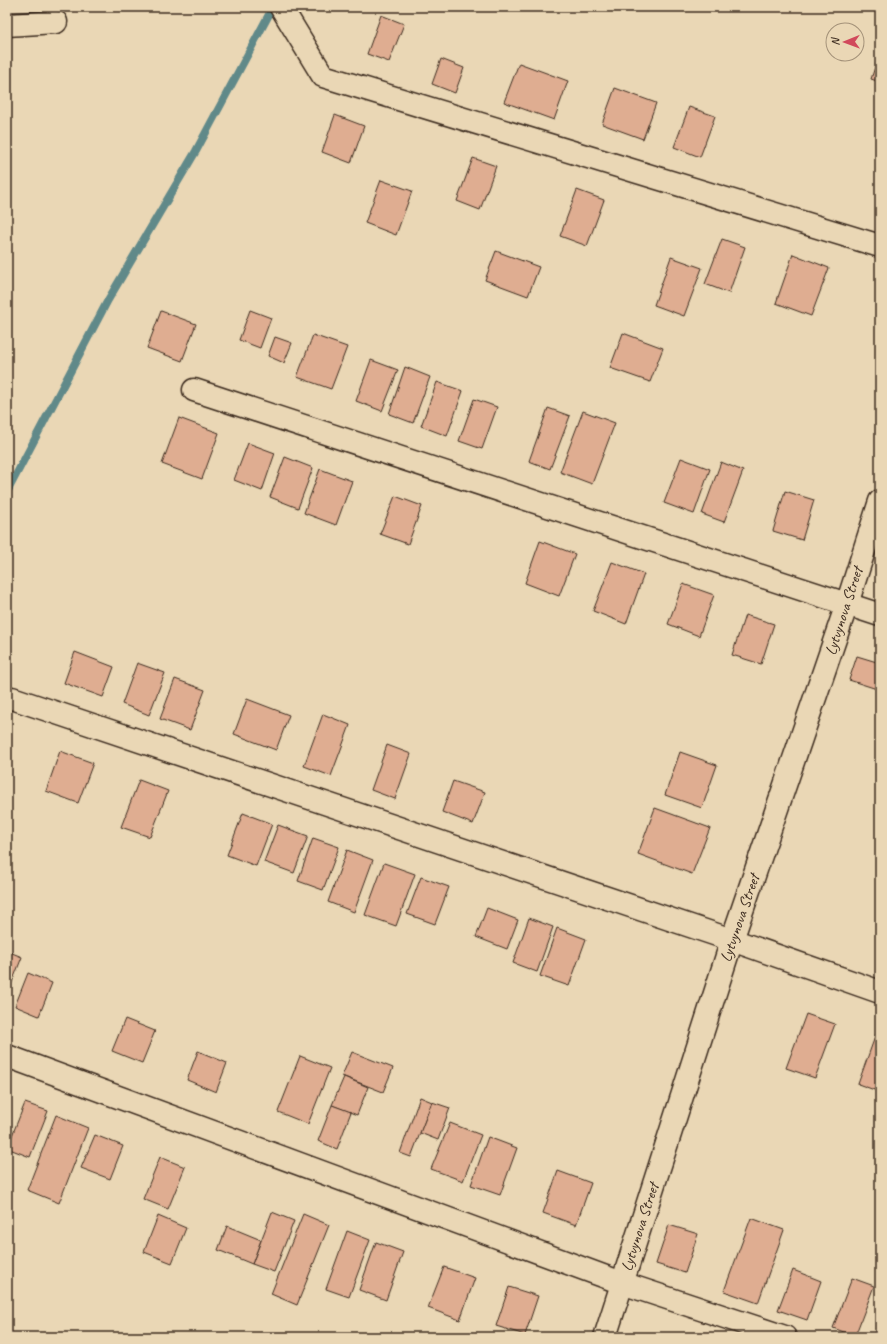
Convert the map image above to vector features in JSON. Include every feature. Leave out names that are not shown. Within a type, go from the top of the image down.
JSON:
[{"type":"street","points":[[284,12],[323,76],[880,246]]},
{"type":"street","points":[[7,25],[56,22]]},
{"type":"street","points":[[194,390],[880,615]]},
{"type":"street","name":"Lytvynova Street","points":[[605,1337],[732,940],[847,604],[880,501]]},
{"type":"street","points":[[12,698],[732,940],[880,992]]},
{"type":"street","points":[[7,1056],[622,1283],[785,1337]]},
{"type":"building","points":[[381,15],[404,24],[389,62],[367,54]]},
{"type":"building","points":[[879,55],[880,56],[880,82],[871,79]]},
{"type":"building","points":[[441,59],[464,68],[455,93],[432,84]]},
{"type":"building","points":[[519,63],[568,81],[554,120],[504,102]]},
{"type":"building","points":[[615,88],[656,103],[643,139],[602,124]]},
{"type":"building","points":[[689,107],[715,116],[700,157],[674,147]]},
{"type":"building","points":[[335,115],[364,126],[351,163],[322,152]]},
{"type":"building","points":[[473,158],[496,166],[480,210],[457,201]]},
{"type":"building","points":[[381,180],[412,191],[396,235],[365,223]]},
{"type":"building","points":[[577,190],[604,200],[587,246],[560,236]]},
{"type":"building","points":[[722,239],[745,247],[729,293],[705,284]]},
{"type":"building","points":[[496,251],[539,267],[528,296],[485,280]]},
{"type":"building","points":[[793,254],[829,268],[811,316],[776,303]]},
{"type":"building","points":[[671,257],[702,268],[684,316],[654,305]]},
{"type":"building","points":[[250,310],[271,318],[260,348],[239,340]]},
{"type":"building","points":[[161,311],[196,324],[182,361],[147,348]]},
{"type":"building","points":[[623,333],[663,348],[650,382],[610,368]]},
{"type":"building","points":[[313,335],[347,347],[331,389],[297,377]]},
{"type":"building","points":[[275,337],[292,343],[284,363],[268,356]]},
{"type":"building","points":[[371,360],[398,370],[382,411],[356,401]]},
{"type":"building","points":[[405,367],[430,377],[413,423],[389,414]]},
{"type":"building","points":[[437,382],[463,391],[447,436],[421,426]]},
{"type":"building","points":[[474,399],[497,407],[482,449],[459,441]]},
{"type":"building","points":[[548,408],[570,416],[550,469],[529,461]]},
{"type":"building","points":[[583,411],[615,423],[592,484],[560,472]]},
{"type":"building","points":[[179,418],[219,433],[202,479],[162,464]]},
{"type":"building","points":[[248,443],[275,453],[262,491],[234,480]]},
{"type":"building","points":[[285,457],[313,468],[298,508],[270,497]]},
{"type":"building","points":[[681,458],[710,469],[694,514],[664,503]]},
{"type":"building","points":[[721,462],[743,471],[724,522],[702,514]]},
{"type":"building","points":[[320,469],[352,481],[336,525],[304,513]]},
{"type":"building","points":[[785,491],[814,500],[802,540],[773,531]]},
{"type":"building","points":[[395,496],[422,506],[408,544],[380,534]]},
{"type":"building","points":[[540,541],[575,554],[559,596],[525,583]]},
{"type":"building","points":[[612,562],[644,574],[626,624],[593,611]]},
{"type":"building","points":[[683,584],[714,595],[699,636],[668,624]]},
{"type":"building","points":[[745,615],[774,624],[761,664],[732,655]]},
{"type":"building","points":[[75,652],[114,667],[103,697],[64,683]]},
{"type":"building","points":[[857,656],[880,663],[880,690],[849,680]]},
{"type":"building","points":[[137,663],[165,673],[149,715],[122,704]]},
{"type":"building","points":[[175,679],[205,690],[190,730],[160,719]]},
{"type":"building","points":[[247,699],[289,715],[276,750],[234,734]]},
{"type":"building","points":[[323,714],[350,725],[331,776],[304,766]]},
{"type":"building","points":[[387,745],[411,754],[395,799],[371,790]]},
{"type":"building","points":[[60,751],[93,763],[78,803],[46,791]]},
{"type":"building","points":[[680,752],[717,765],[702,808],[665,795]]},
{"type":"building","points":[[139,780],[168,791],[150,837],[121,827]]},
{"type":"building","points":[[453,781],[485,792],[473,824],[442,812]]},
{"type":"building","points":[[655,808],[710,828],[692,874],[638,854]]},
{"type":"building","points":[[243,813],[272,824],[256,866],[227,855]]},
{"type":"building","points":[[278,825],[308,836],[294,873],[264,862]]},
{"type":"building","points":[[313,838],[339,847],[323,890],[298,881]]},
{"type":"building","points":[[347,850],[373,860],[354,912],[328,902]]},
{"type":"building","points":[[384,863],[415,874],[396,926],[365,915]]},
{"type":"building","points":[[421,877],[449,887],[435,924],[407,914]]},
{"type":"building","points":[[487,908],[518,920],[507,949],[476,937]]},
{"type":"building","points":[[529,918],[553,927],[537,972],[513,963]]},
{"type":"building","points":[[557,928],[586,939],[569,986],[540,976]]},
{"type":"building","points":[[7,951],[22,957],[7,995]]},
{"type":"building","points":[[28,973],[52,983],[39,1016],[15,1006]]},
{"type":"building","points":[[806,1014],[835,1024],[815,1078],[786,1068]]},
{"type":"building","points":[[125,1019],[155,1031],[142,1063],[112,1051]]},
{"type":"building","points":[[876,1034],[880,1036],[880,1092],[858,1084]]},
{"type":"building","points":[[198,1051],[227,1063],[216,1092],[187,1080]]},
{"type":"building","points":[[352,1052],[393,1068],[383,1092],[342,1076]]},
{"type":"building","points":[[300,1056],[330,1068],[308,1124],[278,1112]]},
{"type":"building","points":[[344,1077],[368,1087],[357,1115],[332,1105]]},
{"type":"building","points":[[420,1097],[432,1102],[411,1157],[400,1153]]},
{"type":"building","points":[[432,1102],[450,1108],[438,1140],[420,1133]]},
{"type":"building","points":[[25,1103],[48,1111],[30,1157],[7,1148]]},
{"type":"building","points":[[332,1105],[351,1112],[337,1149],[318,1141]]},
{"type":"building","points":[[56,1115],[88,1128],[59,1203],[27,1190]]},
{"type":"building","points":[[450,1123],[481,1135],[463,1181],[431,1169]]},
{"type":"building","points":[[95,1135],[123,1146],[110,1179],[81,1168]]},
{"type":"building","points":[[488,1137],[517,1148],[500,1195],[471,1185]]},
{"type":"building","points":[[160,1157],[185,1167],[168,1209],[143,1199]]},
{"type":"building","points":[[558,1171],[591,1183],[576,1225],[543,1213]]},
{"type":"building","points":[[272,1212],[294,1221],[274,1272],[252,1264]]},
{"type":"building","points":[[303,1214],[329,1225],[297,1305],[271,1294]]},
{"type":"building","points":[[158,1216],[186,1228],[172,1263],[144,1252]]},
{"type":"building","points":[[751,1218],[784,1230],[758,1303],[724,1291]]},
{"type":"building","points":[[669,1225],[698,1234],[685,1273],[656,1264]]},
{"type":"building","points":[[227,1226],[261,1240],[252,1264],[218,1250]]},
{"type":"building","points":[[347,1231],[370,1240],[349,1297],[326,1289]]},
{"type":"building","points":[[376,1242],[403,1252],[386,1300],[359,1290]]},
{"type":"building","points":[[444,1267],[475,1278],[460,1320],[428,1308]]},
{"type":"building","points":[[793,1270],[821,1281],[807,1320],[778,1310]]},
{"type":"building","points":[[852,1278],[874,1286],[855,1336],[833,1328]]},
{"type":"building","points":[[509,1287],[538,1296],[525,1335],[496,1326]]},
{"type":"waterway","points":[[7,492],[108,300],[196,151],[273,7]]}]
